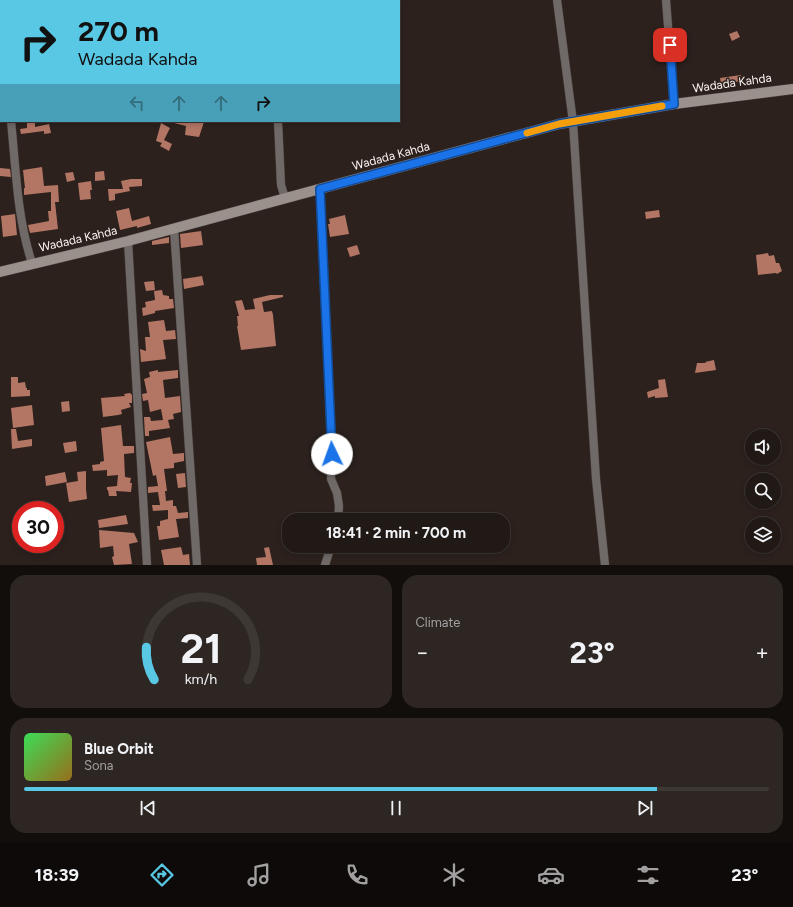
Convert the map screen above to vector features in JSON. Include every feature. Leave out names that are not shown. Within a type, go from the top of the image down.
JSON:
[{"type":"main road","name":"Wadada Kahda","points":[[0,272],[174,229],[551,126],[674,104],[793,88]]},
{"type":"street","points":[[557,0],[573,122],[596,480],[605,565]]},
{"type":"street","points":[[666,0],[674,104]]},
{"type":"street","points":[[11,122],[22,222],[32,263]]},
{"type":"street","points":[[278,122],[281,185],[285,198]]},
{"type":"street","points":[[320,189],[332,479],[337,493],[338,513]]},
{"type":"street","points":[[174,229],[196,565]]},
{"type":"street","points":[[128,241],[147,565]]},
{"type":"street","points":[[325,565],[329,553]]},
{"type":"building","points":[[737,31],[740,37],[732,41],[729,34]]},
{"type":"building","points":[[741,75],[742,81],[721,84],[720,78]]},
{"type":"building","points":[[27,122],[35,122],[35,127],[49,124],[51,133],[44,134],[44,131],[21,134],[20,129],[27,128]]},
{"type":"building","points":[[204,122],[199,137],[185,135],[186,126],[174,123]]},
{"type":"building","points":[[161,123],[170,128],[164,140],[172,144],[169,151],[160,146],[162,143],[156,141]]},
{"type":"building","points":[[42,167],[44,186],[58,185],[59,202],[55,202],[58,229],[30,233],[28,225],[49,221],[48,211],[51,211],[51,192],[24,195],[25,188],[23,170]]},
{"type":"building","points":[[0,168],[10,169],[11,177],[0,176]]},
{"type":"building","points":[[104,171],[105,180],[95,181],[95,172]]},
{"type":"building","points":[[73,172],[75,180],[67,182],[65,173]]},
{"type":"building","points":[[142,179],[142,186],[129,187],[130,191],[115,194],[115,200],[109,201],[108,189],[123,189],[121,181]]},
{"type":"building","points":[[91,181],[91,199],[80,200],[78,183]]},
{"type":"building","points":[[129,208],[132,221],[149,216],[151,224],[137,228],[137,226],[120,230],[116,211]]},
{"type":"building","points":[[659,210],[660,217],[646,219],[645,212]]},
{"type":"building","points":[[15,214],[17,235],[3,237],[1,216]]},
{"type":"building","points":[[345,215],[349,234],[330,237],[328,224],[330,224],[329,219]]},
{"type":"building","points":[[201,231],[203,245],[181,248],[180,234]]},
{"type":"building","points":[[169,237],[169,243],[152,245],[152,241]]},
{"type":"building","points":[[357,245],[360,254],[350,257],[347,248]]},
{"type":"building","points":[[768,253],[769,256],[774,255],[776,263],[779,263],[782,271],[777,274],[758,275],[756,255]]},
{"type":"building","points":[[202,276],[204,285],[184,289],[183,279]]},
{"type":"building","points":[[154,281],[155,290],[146,291],[144,282]]},
{"type":"building","points":[[162,290],[163,295],[169,296],[169,299],[173,299],[174,308],[155,311],[155,313],[143,316],[142,308],[146,307],[145,302],[155,300],[154,291]]},
{"type":"building","points":[[270,295],[283,295],[283,297],[262,302],[264,312],[272,311],[276,346],[241,350],[237,326],[237,316],[239,316],[235,301],[242,300],[245,310],[255,309],[253,299]]},
{"type":"building","points":[[164,320],[166,331],[175,330],[176,339],[163,340],[166,359],[141,362],[140,349],[146,351],[145,337],[150,337],[148,322]]},
{"type":"building","points":[[714,360],[716,370],[695,373],[697,363],[706,363],[705,362]]},
{"type":"building","points":[[158,370],[158,372],[178,370],[178,378],[163,380],[165,398],[180,396],[181,412],[173,414],[174,419],[168,420],[170,428],[149,431],[149,436],[145,436],[144,417],[150,417],[151,421],[163,420],[161,409],[150,412],[148,400],[143,401],[142,394],[147,393],[144,379],[150,377],[149,372]]},
{"type":"building","points":[[11,377],[18,377],[18,383],[25,382],[27,390],[30,390],[30,396],[11,397]]},
{"type":"building","points":[[665,379],[668,397],[655,398],[655,396],[648,398],[647,392],[659,388],[658,380]]},
{"type":"building","points":[[130,393],[132,395],[132,403],[129,403],[131,407],[121,410],[122,414],[103,417],[101,398],[125,396],[124,394]]},
{"type":"building","points":[[69,401],[70,411],[62,412],[61,402]]},
{"type":"building","points":[[32,405],[34,425],[13,428],[11,408]]},
{"type":"building","points":[[121,425],[123,446],[134,446],[134,453],[124,454],[125,477],[131,478],[131,492],[116,491],[117,496],[109,496],[107,487],[117,486],[118,475],[107,476],[107,470],[93,471],[92,465],[100,464],[100,462],[104,461],[101,428]]},
{"type":"building","points":[[11,429],[16,429],[18,441],[32,439],[32,446],[12,449]]},
{"type":"building","points":[[170,437],[173,454],[184,453],[184,461],[174,463],[174,468],[164,469],[167,491],[165,491],[166,501],[173,500],[173,506],[176,506],[178,513],[188,512],[188,518],[176,519],[179,537],[159,540],[157,526],[160,526],[160,521],[168,519],[168,510],[153,511],[152,505],[160,505],[158,492],[148,493],[148,487],[158,486],[156,475],[153,476],[146,442]]},
{"type":"building","points":[[76,441],[77,451],[65,453],[63,443]]},
{"type":"building","points":[[86,471],[87,499],[69,502],[66,483],[78,481],[77,472]]},
{"type":"building","points":[[65,472],[67,482],[46,486],[45,476]]},
{"type":"building","points":[[185,473],[186,487],[178,488],[176,474]]},
{"type":"building","points":[[126,515],[128,524],[99,528],[98,520]]},
{"type":"building","points":[[99,530],[134,533],[138,542],[129,544],[132,564],[114,565],[112,557],[114,556],[113,546],[100,548]]},
{"type":"building","points":[[181,547],[183,555],[189,554],[190,565],[164,565],[161,550]]},
{"type":"building","points":[[269,547],[273,565],[257,565],[256,558],[266,557],[264,548]]},
{"type":"slow traffic","points":[[527,133],[559,124],[662,106]]},
{"type":"route","points":[[332,454],[320,189],[559,124],[674,104],[670,45]]}]
